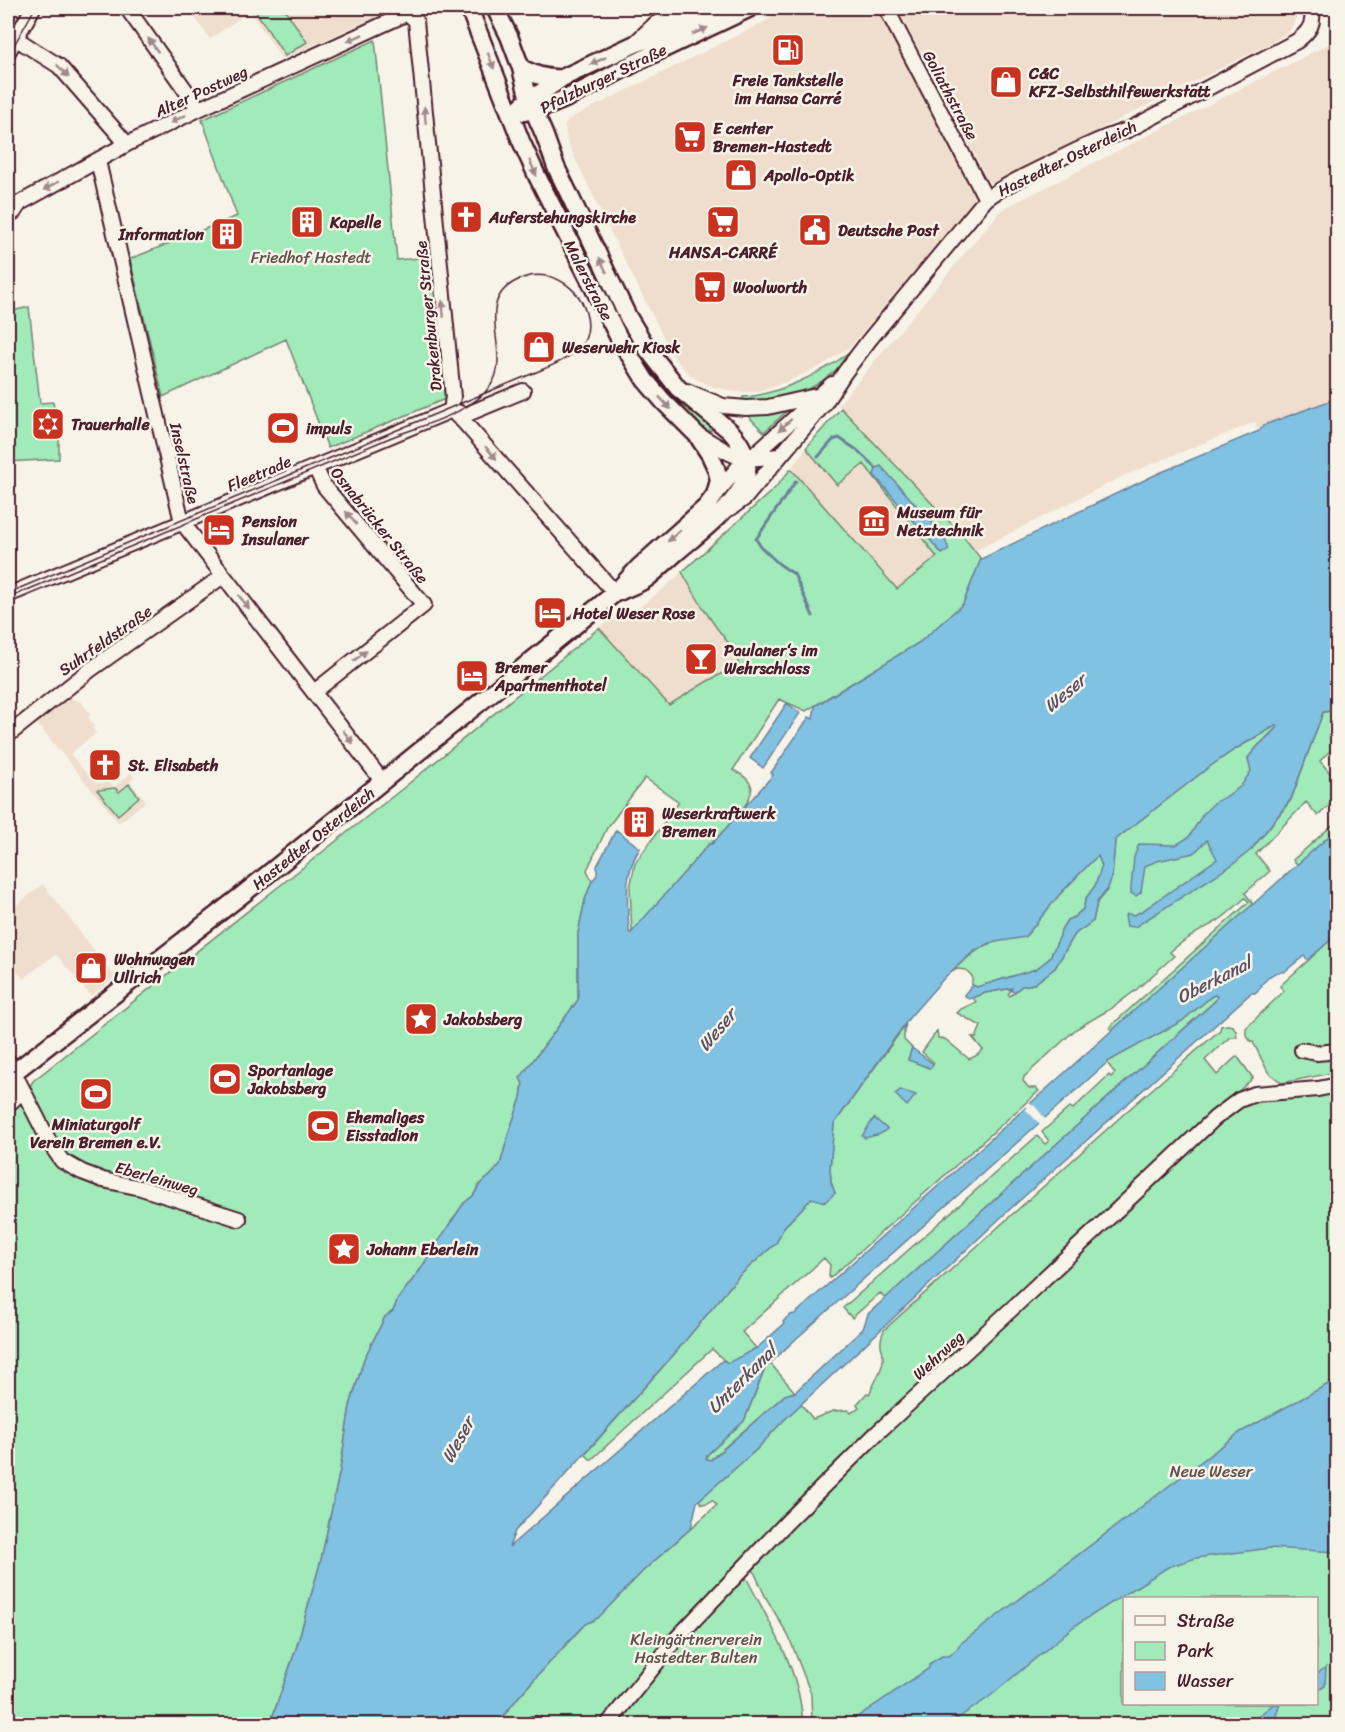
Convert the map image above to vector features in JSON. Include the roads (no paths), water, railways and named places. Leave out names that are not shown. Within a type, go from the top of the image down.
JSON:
[{"type":"main road","name":"Malerstraße","points":[[470,8],[537,176],[626,351],[645,380],[663,401],[702,437],[719,480],[715,495]]},
{"type":"main road","name":"Malerstraße","points":[[495,8],[509,36],[531,105],[556,167],[628,317],[660,366],[678,388],[737,439],[746,458]]},
{"type":"main road","name":"Pfalzburger Straße","points":[[531,105],[562,78],[716,8]]},
{"type":"main road","name":"Pfalzburger Straße","points":[[511,114],[531,105],[570,96],[684,38],[750,8]]},
{"type":"main road","name":"Pfalzburger Straße","points":[[521,68],[549,79],[562,78]]},
{"type":"main road","points":[[720,516],[743,484],[747,471],[746,458]]},
{"type":"main road","name":"Hastedter Osterdeich","points":[[10,1070],[234,902],[615,593],[639,567],[706,507],[715,495]]},
{"type":"main road","name":"Hastedter Osterdeich","points":[[615,593],[645,580],[720,516]]},
{"type":"street","points":[[8,52],[33,8]]},
{"type":"street","points":[[126,8],[199,109]]},
{"type":"street","name":"Pfalzburger Straße","points":[[635,44],[655,24],[687,8]]},
{"type":"street","name":"Goliathstraße","points":[[886,8],[986,199]]},
{"type":"street","name":"Hastedter Osterdeich","points":[[720,516],[745,498],[824,404],[845,372],[986,199],[1040,168],[1101,139],[1128,130],[1298,40],[1311,26],[1314,17],[1311,8]]},
{"type":"street","name":"Alter Postweg","points":[[8,215],[14,212],[20,203],[127,144],[412,10]]},
{"type":"street","name":"Drakenburger Straße","points":[[412,10],[416,21],[453,397],[452,410],[615,593]]},
{"type":"street","points":[[15,38],[59,66],[127,144]]},
{"type":"street","name":"Inselstraße","points":[[98,161],[182,522],[383,782]]},
{"type":"street","name":"Hastedter Osterdeich","points":[[715,495],[746,458],[755,454],[845,372]]},
{"type":"street","name":"Malerstraße","points":[[678,388],[723,406],[746,408],[768,407],[814,395],[818,396]]},
{"type":"street","name":"Fleetrade","points":[[8,595],[452,410],[465,415],[523,391]]},
{"type":"street","points":[[702,437],[718,435],[725,427],[728,416],[723,406]]},
{"type":"street","name":"Malerstraße","points":[[702,437],[724,450],[746,458],[780,456]]},
{"type":"street","name":"Osnabrücker Straße","points":[[314,692],[424,605],[324,486],[315,467]]},
{"type":"street","name":"Suhrfeldstraße","points":[[8,735],[90,670],[223,576]]},
{"type":"street","points":[[1302,1050],[1317,1053],[1338,1051]]},
{"type":"street","name":"Eberleinweg","points":[[10,1070],[62,1161],[82,1172],[103,1179],[141,1188],[239,1219]]},
{"type":"street","name":"Wehrweg","points":[[608,1725],[687,1626],[860,1449],[1215,1118],[1239,1100],[1255,1094],[1318,1089],[1338,1085]]},
{"type":"street","points":[[8,1105],[23,1090]]},
{"type":"water","points":[[1337,398],[1337,694],[1331,711],[1323,712],[1291,799],[1251,850],[1232,865],[1135,927],[1127,926],[1125,916],[1127,914],[1134,915],[1142,911],[1217,859],[1207,840],[1194,853],[1145,866],[1141,892],[1136,896],[1131,893],[1131,888],[1134,857],[1139,844],[1176,845],[1189,837],[1203,814],[1215,802],[1241,786],[1251,771],[1248,758],[1278,727],[1276,725],[1209,767],[1115,840],[1112,877],[1107,890],[1097,902],[1093,921],[1075,934],[1055,968],[1034,984],[1022,986],[1014,992],[1012,988],[985,993],[969,999],[964,995],[972,985],[977,987],[1036,969],[1049,959],[1067,920],[1083,909],[1086,898],[1095,886],[1102,866],[1098,856],[1060,894],[1025,937],[990,943],[973,952],[945,977],[909,1018],[834,1124],[830,1168],[835,1193],[825,1202],[812,1198],[784,1227],[776,1243],[738,1277],[675,1353],[515,1531],[509,1547],[723,1360],[728,1363],[757,1348],[784,1324],[787,1318],[795,1314],[1337,829],[1337,934],[1308,960],[1304,956],[1284,972],[1274,973],[1269,977],[1255,993],[1251,993],[1009,1210],[783,1421],[756,1450],[697,1502],[691,1528],[642,1572],[598,1618],[585,1624],[579,1630],[497,1724],[270,1724],[296,1649],[321,1560],[340,1470],[350,1406],[364,1359],[385,1317],[393,1311],[398,1299],[464,1203],[500,1165],[521,1098],[523,1084],[520,1078],[578,1000],[578,933],[585,900],[592,881],[597,875],[597,866],[616,830],[640,848],[634,859],[627,888],[629,932],[631,933],[773,775],[771,773],[809,717],[813,719],[815,706],[920,642],[963,604],[981,559],[1157,474],[1259,431],[1264,425]],"holes":[[[1212,996],[1217,997],[868,1314],[863,1329],[795,1392],[785,1395],[711,1460],[706,1459],[707,1455],[744,1421],[765,1368],[797,1338],[1109,1061],[1182,1021]]]},
{"type":"water","points":[[881,466],[943,535],[949,550],[942,554],[874,475],[876,468]]},
{"type":"water","points":[[787,703],[800,713],[763,768],[750,758]]},
{"type":"water","points":[[912,1048],[933,1065],[930,1068],[908,1060]]},
{"type":"water","points":[[900,1090],[916,1095],[907,1106],[895,1094]]},
{"type":"water","points":[[874,1118],[887,1129],[880,1134],[865,1138],[862,1136]]},
{"type":"water","name":"Neue Weser","points":[[1337,1379],[1337,1552],[1270,1548],[1196,1558],[1168,1567],[1073,1627],[988,1698],[949,1724],[847,1724],[929,1668],[929,1664],[942,1656],[949,1656],[960,1644],[1239,1433]]},
{"type":"water","points":[[1326,1667],[1325,1686],[1318,1690],[1318,1673]]},
{"type":"water","points":[[1273,1705],[1280,1705],[1273,1724],[1247,1724]]},
{"type":"waterway","points":[[818,457],[833,440],[839,438],[857,450],[876,468]]},
{"type":"waterway","points":[[796,481],[756,539],[779,564],[794,574],[813,616]]},
{"type":"tram line","points":[[8,56],[35,8]]},
{"type":"tram line","points":[[8,593],[483,394],[489,391],[528,376],[557,363],[576,351],[583,343],[588,321],[582,302],[571,289],[552,277],[534,276],[516,281],[503,290],[497,302],[495,315],[497,372],[491,385],[483,395],[460,411],[392,437],[8,598]]},
{"type":"place","name":"Freie Tankstelle im Hansa Carré","points":[[788,50]]},
{"type":"place","name":"C&C KFZ-Selbsthilfewerkstatt","points":[[1006,82]]},
{"type":"place","name":"E center Bremen-Hastedt","points":[[690,137]]},
{"type":"place","name":"Apollo-Optik","points":[[741,175]]},
{"type":"place","name":"Auferstehungskirche","points":[[466,217]]},
{"type":"place","name":"Kapelle","points":[[307,222]]},
{"type":"place","name":"HANSA-CARRÉ","points":[[723,222]]},
{"type":"place","name":"Deutsche Post","points":[[815,230]]},
{"type":"place","name":"Information","points":[[227,234]]},
{"type":"place","name":"Woolworth","points":[[710,287]]},
{"type":"place","name":"Weserwehr Kiosk","points":[[539,347]]},
{"type":"place","name":"Trauerhalle","points":[[48,424]]},
{"type":"place","name":"impuls","points":[[283,428]]},
{"type":"place","name":"Museum für Netztechnik","points":[[874,521]]},
{"type":"place","name":"Pension Insulaner","points":[[219,530]]},
{"type":"place","name":"Hotel Weser Rose","points":[[550,613]]},
{"type":"place","name":"Paulaner‘s im Wehrschloss","points":[[701,659]]},
{"type":"place","name":"Bremer Apartmenthotel","points":[[472,676]]},
{"type":"place","name":"St. Elisabeth","points":[[105,765]]},
{"type":"place","name":"Weserkraftwerk Bremen","points":[[639,822]]},
{"type":"place","name":"Wohnwagen Ullrich","points":[[91,968]]},
{"type":"place","name":"Jakobsberg","points":[[421,1019]]},
{"type":"place","name":"Sportanlage Jakobsberg","points":[[225,1079]]},
{"type":"place","name":"Miniaturgolf Verein Bremen e.V.","points":[[96,1094]]},
{"type":"place","name":"Ehemaliges Eisstadion","points":[[323,1126]]},
{"type":"place","name":"Johann Eberlein","points":[[344,1249]]},
{"type":"park label","name":"Friedhof Hastedt","points":[[311,257]]},
{"type":"park label","name":"Kleingärtnerverein Hastedter Bulten","points":[[696,1648]]},
{"type":"water label","name":"Weser","points":[[1065,693]]},
{"type":"water label","name":"Oberkanal","points":[[1214,980]]},
{"type":"water label","name":"Weser","points":[[717,1030]]},
{"type":"water label","name":"Unterkanal","points":[[742,1379]]},
{"type":"water label","name":"Weser","points":[[458,1440]]}]
